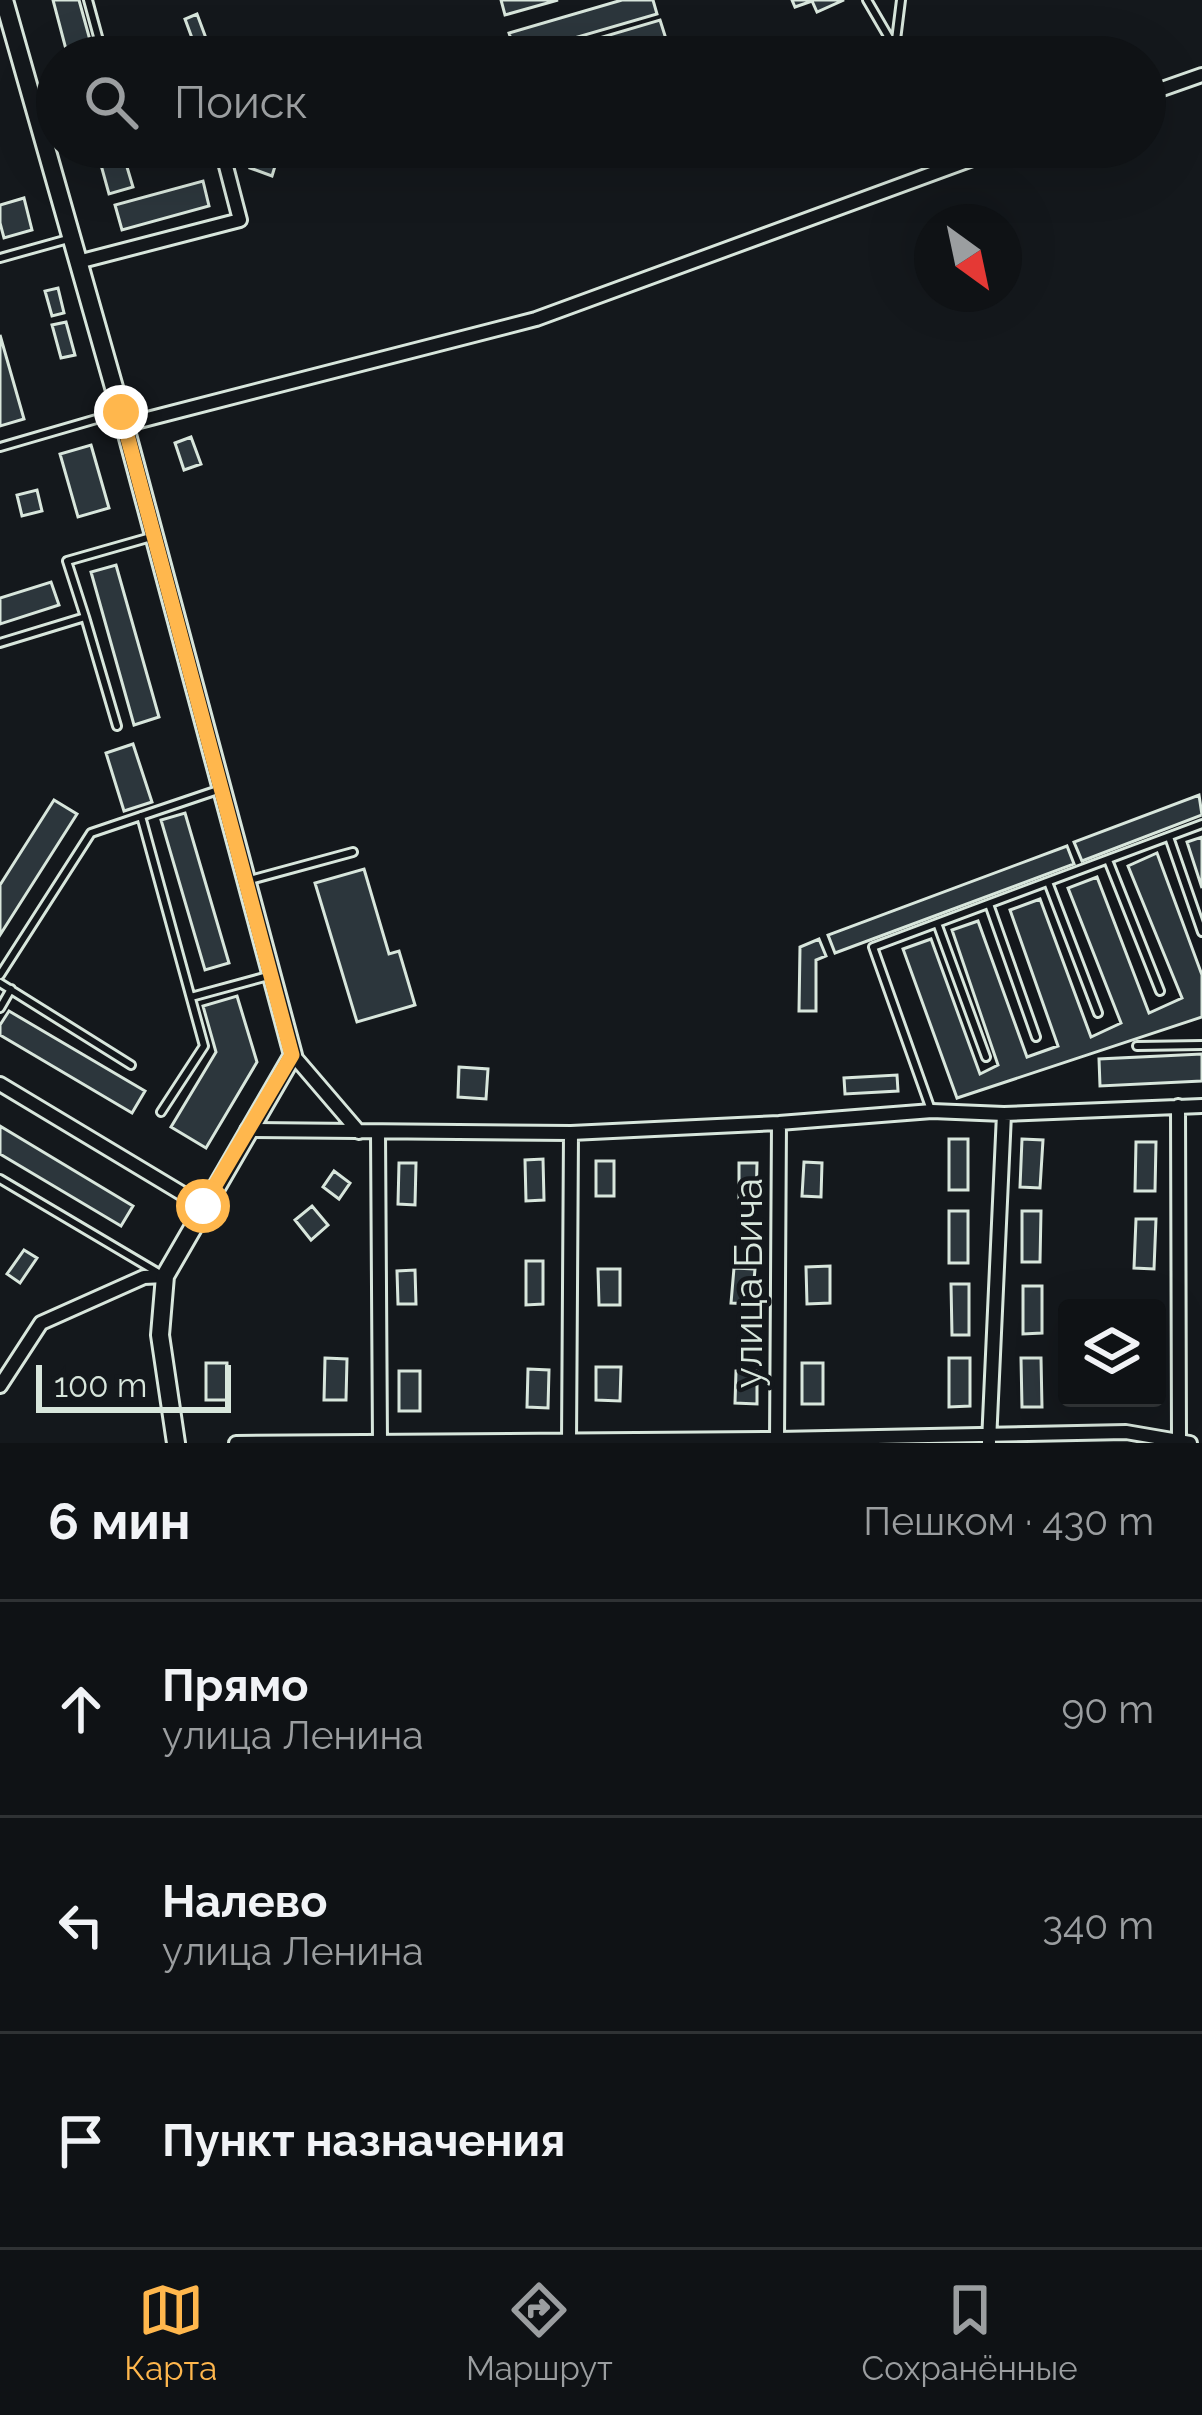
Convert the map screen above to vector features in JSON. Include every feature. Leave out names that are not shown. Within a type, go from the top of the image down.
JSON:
[{"type":"street","points":[[4,0],[36,114]]},
{"type":"street","points":[[1166,88],[1202,75]]},
{"type":"street","points":[[51,168],[292,1055],[359,1132]]},
{"type":"street","points":[[78,262],[240,220],[226,168]]},
{"type":"street","points":[[122,418],[536,319],[950,168]]},
{"type":"street","points":[[176,1443],[160,1335],[165,1276],[292,1055]]},
{"type":"street","points":[[0,1084],[203,1206]]},
{"type":"street","points":[[236,1443],[989,1439],[1126,1432],[1182,1442],[1178,1106]]},
{"type":"street","points":[[248,1130],[571,1133],[932,1111],[1004,1114],[1202,1106]]},
{"type":"street","points":[[989,1439],[1004,1114]]},
{"type":"street","name":"улица Бича","points":[[777,1441],[779,1123]]},
{"type":"street","points":[[378,1132],[380,1442]]},
{"type":"street","points":[[569,1442],[571,1133]]},
{"type":"street","points":[[0,1386],[41,1323],[144,1277],[165,1276]]},
{"type":"lane","points":[[88,0],[98,36]]},
{"type":"lane","points":[[867,0],[887,36]]},
{"type":"lane","points":[[899,36],[902,0]]},
{"type":"lane","points":[[938,168],[939,172]]},
{"type":"lane","points":[[0,258],[71,238]]},
{"type":"lane","points":[[0,447],[122,418]]},
{"type":"lane","points":[[117,726],[67,561],[154,536]]},
{"type":"lane","points":[[0,644],[85,617]]},
{"type":"lane","points":[[131,1065],[0,979],[91,832],[222,789]]},
{"type":"lane","points":[[141,816],[204,1046],[161,1112]]},
{"type":"lane","points":[[932,1111],[873,947],[1202,824]]},
{"type":"lane","points":[[1168,837],[1202,932]]},
{"type":"lane","points":[[246,881],[353,852]]},
{"type":"lane","points":[[1108,860],[1160,991]]},
{"type":"lane","points":[[1048,882],[1098,1013]]},
{"type":"lane","points":[[989,904],[1036,1037]]},
{"type":"lane","points":[[938,923],[986,1058]]},
{"type":"lane","points":[[190,997],[271,975]]},
{"type":"lane","points":[[0,1008],[11,989]]},
{"type":"lane","points":[[1137,1046],[1202,1045]]},
{"type":"lane","points":[[0,1180],[165,1276]]},
{"type":"building","points":[[53,0],[79,0],[89,36],[62,36]]},
{"type":"building","points":[[501,0],[558,0],[505,15]]},
{"type":"building","points":[[622,0],[653,0],[657,14],[581,36],[509,33]]},
{"type":"building","points":[[792,0],[844,0],[817,12],[812,1],[795,7]]},
{"type":"building","points":[[197,14],[205,36],[191,36],[185,19]]},
{"type":"building","points":[[660,20],[665,36],[606,36]]},
{"type":"building","points":[[102,168],[127,168],[133,187],[109,194]]},
{"type":"building","points":[[250,168],[274,168],[272,176]]},
{"type":"building","points":[[203,181],[209,206],[122,230],[115,205]]},
{"type":"building","points":[[24,198],[32,230],[4,238],[0,205]]},
{"type":"building","points":[[58,288],[64,313],[52,316],[45,291]]},
{"type":"building","points":[[66,322],[75,355],[61,358],[52,325]]},
{"type":"building","points":[[0,335],[24,419],[0,426]]},
{"type":"building","points":[[191,437],[201,464],[184,470],[175,443]]},
{"type":"building","points":[[91,445],[109,508],[78,517],[60,454]]},
{"type":"building","points":[[37,490],[42,511],[22,516],[17,495]]},
{"type":"building","points":[[116,565],[159,717],[134,725],[91,572]]},
{"type":"building","points":[[51,582],[59,605],[0,624],[0,598]]},
{"type":"building","points":[[133,744],[152,802],[124,811],[106,753]]},
{"type":"building","points":[[1199,795],[1202,815],[1082,861],[1074,842]]},
{"type":"building","points":[[54,800],[77,814],[0,935],[0,885]]},
{"type":"building","points":[[185,813],[229,963],[205,970],[161,820]]},
{"type":"building","points":[[1202,837],[1202,888],[1187,842]]},
{"type":"building","points":[[1067,846],[1074,864],[835,953],[828,935]]},
{"type":"building","points":[[1157,853],[1202,975],[1202,1017],[957,1098],[903,949],[931,939],[980,1074],[998,1065],[952,930],[978,921],[1027,1057],[1058,1046],[1010,910],[1040,899],[1091,1037],[1121,1023],[1068,888],[1097,877],[1149,1013],[1182,998],[1128,866]]},
{"type":"building","points":[[364,869],[389,954],[399,951],[415,1005],[357,1022],[315,883]]},
{"type":"building","points":[[819,939],[826,956],[816,960],[816,1011],[799,1011],[800,947]]},
{"type":"building","points":[[237,996],[257,1062],[206,1148],[171,1127],[216,1052],[203,1006]]},
{"type":"building","points":[[9,1011],[145,1091],[132,1113],[0,1035]]},
{"type":"building","points":[[1202,1054],[1202,1081],[1100,1086],[1099,1059]]},
{"type":"building","points":[[459,1067],[488,1069],[486,1099],[458,1097]]},
{"type":"building","points":[[897,1075],[898,1091],[845,1094],[844,1078]]},
{"type":"building","points":[[0,1126],[133,1206],[121,1226],[0,1154]]},
{"type":"building","points":[[949,1139],[968,1139],[968,1190],[949,1190]]},
{"type":"building","points":[[1022,1139],[1043,1140],[1040,1188],[1020,1187]]},
{"type":"building","points":[[1136,1142],[1156,1142],[1155,1191],[1135,1191]]},
{"type":"building","points":[[543,1159],[544,1200],[526,1201],[525,1160]]},
{"type":"building","points":[[596,1161],[614,1161],[614,1196],[596,1196]]},
{"type":"building","points":[[804,1162],[822,1163],[821,1197],[802,1196]]},
{"type":"building","points":[[399,1163],[416,1163],[415,1205],[398,1204]]},
{"type":"building","points":[[739,1163],[757,1163],[756,1201],[739,1201]]},
{"type":"building","points":[[334,1171],[350,1183],[339,1199],[323,1187]]},
{"type":"building","points":[[312,1206],[328,1225],[311,1240],[295,1220]]},
{"type":"building","points":[[949,1211],[968,1211],[968,1263],[949,1263]]},
{"type":"building","points":[[1022,1211],[1041,1211],[1040,1262],[1022,1262]]},
{"type":"building","points":[[1136,1219],[1156,1219],[1154,1269],[1134,1268]]},
{"type":"building","points":[[24,1250],[37,1258],[20,1283],[7,1274]]},
{"type":"building","points":[[526,1261],[543,1261],[543,1304],[526,1305]]},
{"type":"building","points":[[830,1266],[830,1303],[807,1304],[806,1267]]},
{"type":"building","points":[[734,1268],[755,1269],[752,1304],[731,1303]]},
{"type":"building","points":[[598,1269],[620,1269],[620,1305],[599,1305]]},
{"type":"building","points":[[415,1270],[416,1304],[398,1304],[397,1271]]},
{"type":"building","points":[[951,1284],[969,1284],[969,1335],[952,1335]]},
{"type":"building","points":[[1023,1286],[1042,1286],[1042,1333],[1023,1334]]},
{"type":"building","points":[[325,1358],[347,1359],[346,1400],[324,1400]]},
{"type":"building","points":[[949,1358],[970,1358],[970,1406],[949,1407]]},
{"type":"building","points":[[1021,1358],[1041,1358],[1042,1407],[1022,1407]]},
{"type":"building","points":[[206,1363],[227,1363],[227,1400],[206,1400]]},
{"type":"building","points":[[802,1363],[823,1363],[823,1404],[802,1404]]},
{"type":"building","points":[[596,1367],[621,1367],[620,1401],[596,1400]]},
{"type":"building","points":[[528,1369],[549,1370],[548,1408],[527,1407]]},
{"type":"building","points":[[399,1371],[420,1371],[420,1411],[399,1411]]},
{"type":"building","points":[[736,1371],[757,1371],[757,1404],[735,1403]]},
{"type":"route","points":[[121,412],[292,1055],[203,1206]]}]
